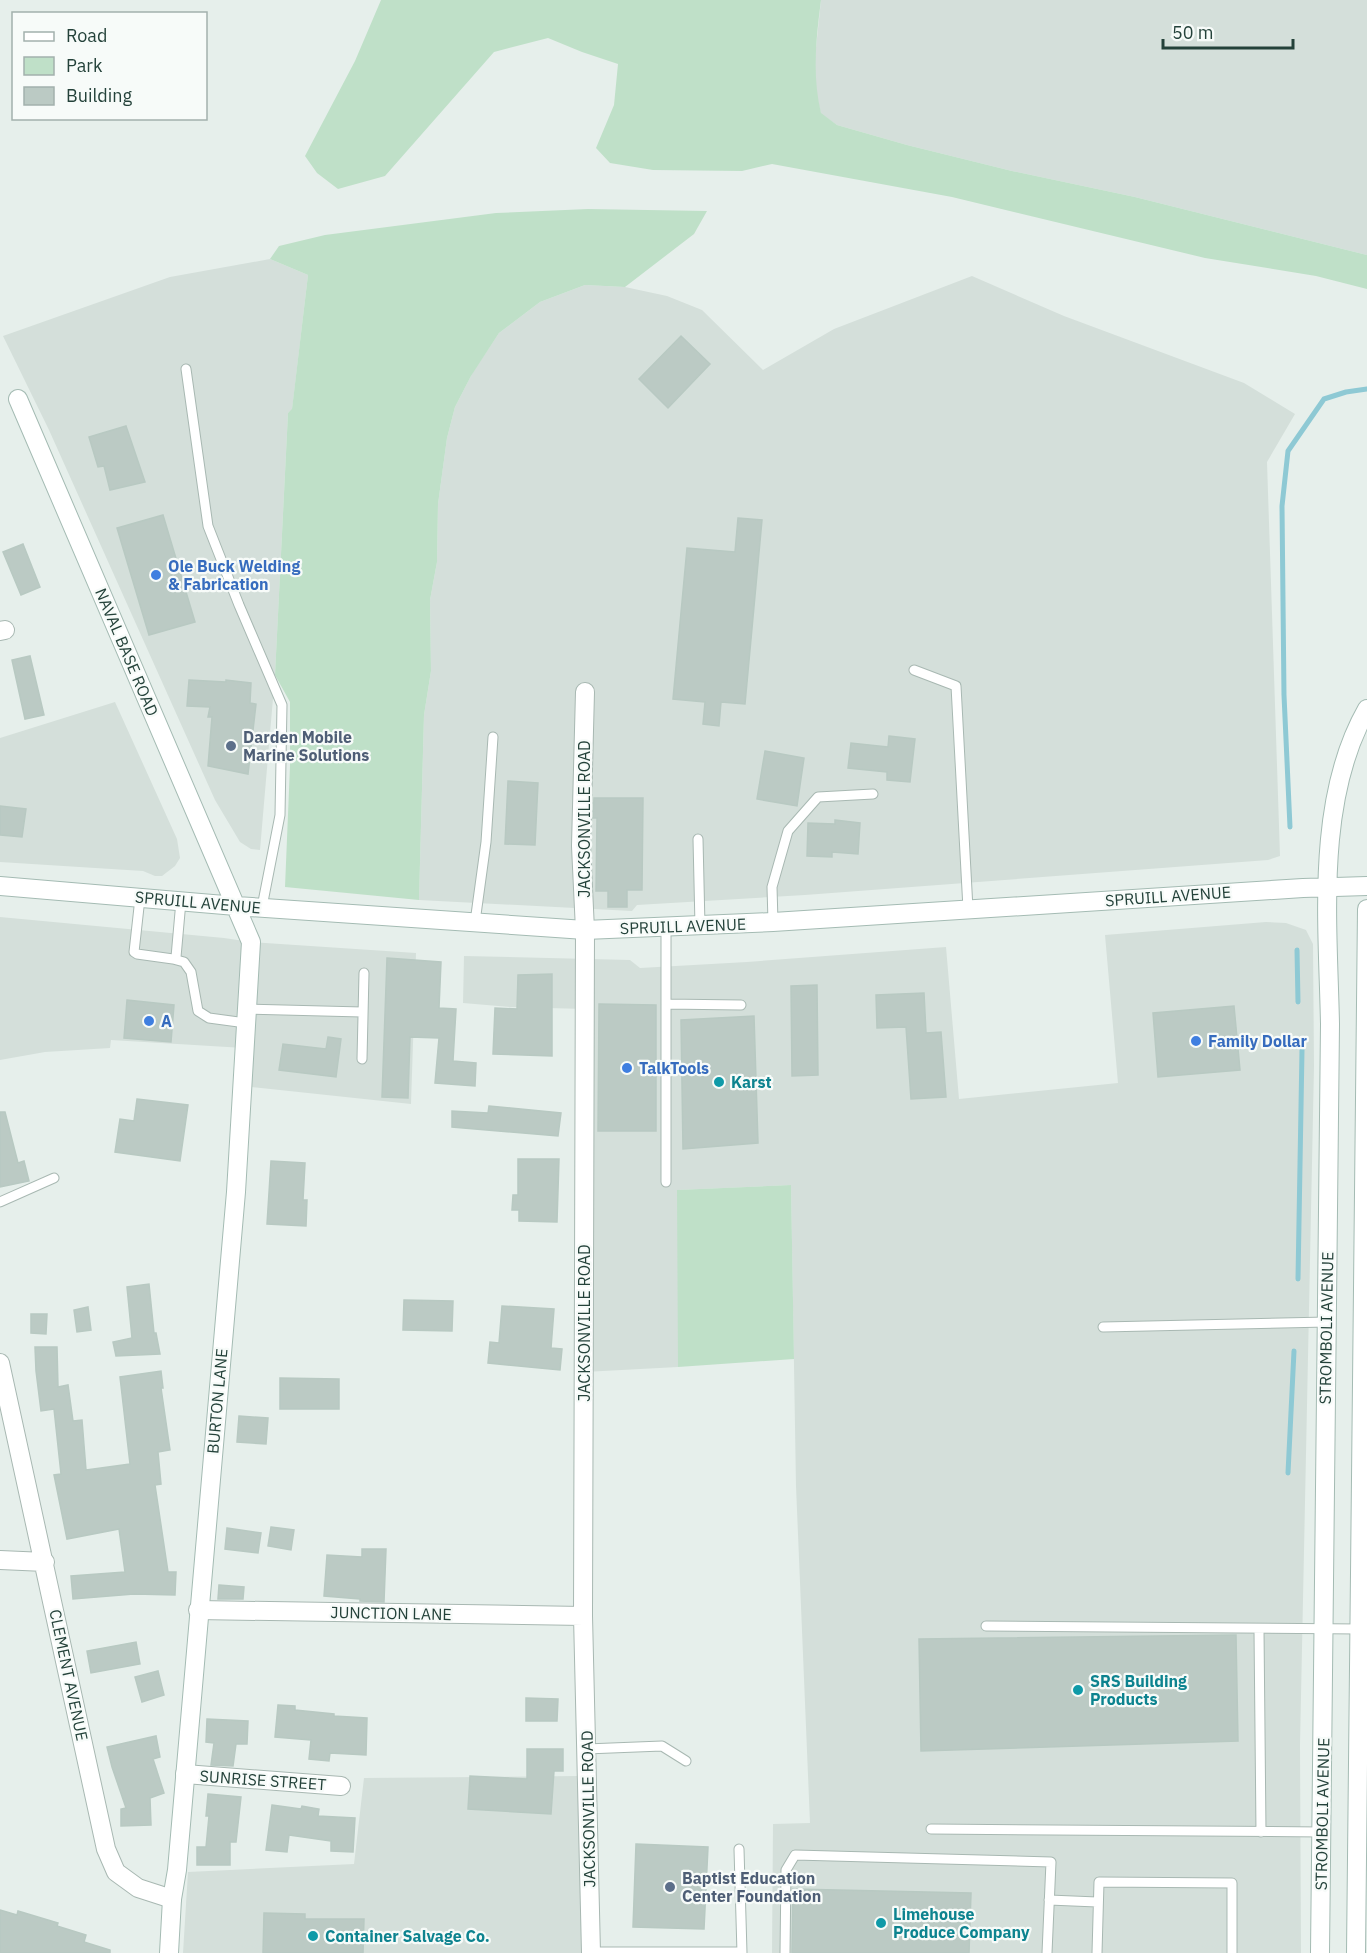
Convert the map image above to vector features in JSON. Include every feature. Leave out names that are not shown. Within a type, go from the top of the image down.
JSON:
[{"type":"street","name":"NAVAL BASE ROAD","points":[[18,399],[236,906]]},
{"type":"street","name":"JACKSONVILLE ROAD","points":[[585,692],[581,846],[585,930],[583,1616],[591,1952]]},
{"type":"street","name":"STROMBOLI AVENUE","points":[[1320,1953],[1330,1024],[1328,886],[1336,793],[1346,757],[1367,709]]},
{"type":"street","name":"SPRUILL AVENUE","points":[[0,886],[262,908],[585,930],[773,922],[1328,886],[1367,886]]},
{"type":"street","name":"BURTON LANE","points":[[172,1899],[177,1870],[236,1192],[251,942],[236,906]]},
{"type":"street","points":[[1356,1953],[1363,1629],[1367,909]]},
{"type":"street","name":"CLEMENT AVENUE","points":[[0,1363],[106,1849],[116,1872],[138,1888],[172,1899]]},
{"type":"street","points":[[0,1560],[45,1562]]},
{"type":"street","name":"JUNCTION LANE","points":[[198,1610],[583,1616]]},
{"type":"street","name":"SUNRISE STREET","points":[[185,1774],[341,1786]]},
{"type":"street","points":[[169,1953],[172,1899]]},
{"type":"lane","points":[[186,369],[208,526],[282,705],[280,815],[262,908]]},
{"type":"lane","points":[[914,670],[957,686],[968,909]]},
{"type":"lane","points":[[475,922],[486,842],[493,737]]},
{"type":"lane","points":[[773,922],[772,887],[788,831],[818,797],[873,794]]},
{"type":"lane","points":[[698,839],[700,926]]},
{"type":"lane","points":[[140,898],[134,952],[184,962],[191,972],[198,1011],[209,1018],[362,1012]]},
{"type":"lane","points":[[173,958],[176,957],[180,901]]},
{"type":"lane","points":[[666,928],[666,1182]]},
{"type":"lane","points":[[362,1059],[364,973]]},
{"type":"lane","points":[[666,1004],[741,1005]]},
{"type":"lane","points":[[0,1202],[54,1178]]},
{"type":"lane","points":[[1103,1327],[1326,1322]]},
{"type":"lane","points":[[986,1626],[1259,1630],[1363,1629]]},
{"type":"lane","points":[[1259,1630],[1261,1832]]},
{"type":"lane","points":[[586,1749],[662,1746],[686,1761]]},
{"type":"lane","points":[[931,1829],[1322,1832]]},
{"type":"lane","points":[[591,1952],[742,1952],[739,1849]]},
{"type":"lane","points":[[784,1953],[786,1870],[795,1855],[1051,1862],[1047,1953]]},
{"type":"lane","points":[[1097,1953],[1098,1882],[1232,1883],[1232,1953]]},
{"type":"lane","points":[[1049,1900],[1097,1902]]},
{"type":"shaded area","points":[[821,0],[1367,0],[1367,255],[1135,197],[1012,171],[837,125],[821,114],[816,93],[814,67]]},
{"type":"shaded area","points":[[270,259],[308,275],[292,410],[288,413],[275,675],[260,850],[251,849],[240,842],[215,800],[49,430],[3,336],[170,277]]},
{"type":"shaded area","points":[[972,276],[1064,316],[1244,383],[1295,414],[1267,462],[1280,856],[1268,860],[805,895],[637,905],[632,911],[419,900],[424,715],[431,671],[430,600],[437,562],[438,504],[447,438],[455,407],[473,372],[499,333],[540,302],[585,285],[625,287],[667,296],[702,310],[763,370],[834,329]]},
{"type":"shaded area","points":[[115,702],[177,839],[180,858],[175,866],[162,876],[155,876],[143,871],[0,862],[0,738]]},
{"type":"shaded area","points":[[0,917],[251,942],[416,953],[411,1104],[242,1086],[244,1048],[111,1040],[110,1048],[45,1052],[0,1060]]},
{"type":"shaded area","points":[[1266,922],[1286,923],[1306,930],[1313,944],[1314,1066],[1300,1745],[1301,1953],[772,1953],[773,1824],[810,1823],[796,1486],[791,1185],[678,1190],[678,1367],[584,1372],[585,1009],[463,1003],[464,956],[630,960],[640,968],[946,947],[959,1099],[1118,1083],[1105,935]]},
{"type":"shaded area","points":[[578,1776],[583,1953],[183,1953],[188,1872],[354,1864],[364,1778]]},
{"type":"green space","points":[[381,0],[821,0],[816,85],[821,113],[837,125],[1012,171],[1135,197],[1367,255],[1367,289],[1316,276],[1205,258],[952,197],[772,164],[742,171],[653,170],[610,163],[596,148],[614,105],[618,64],[548,38],[494,52],[385,176],[338,189],[317,173],[305,156],[355,61]]},
{"type":"green space","points":[[588,209],[707,211],[694,234],[625,287],[585,285],[540,302],[499,333],[471,376],[455,407],[447,438],[438,504],[437,562],[430,600],[431,671],[424,715],[419,900],[285,887],[290,702],[275,675],[288,413],[292,409],[308,275],[270,259],[279,246],[325,235],[496,213]]},
{"type":"green space","points":[[791,1185],[794,1359],[678,1367],[677,1190]]},
{"type":"building","points":[[681,336],[710,364],[668,408],[639,379]]},
{"type":"building","points":[[126,426],[145,482],[110,490],[104,466],[98,467],[89,437]]},
{"type":"building","name":"Ole Buck Welding & Fabrication","points":[[163,515],[195,622],[149,635],[117,528]]},
{"type":"building","points":[[738,518],[762,520],[745,704],[721,702],[719,726],[703,724],[705,702],[673,699],[687,548],[735,552]]},
{"type":"building","points":[[23,544],[40,587],[21,595],[3,552]]},
{"type":"building","points":[[30,656],[44,715],[25,719],[12,660]]},
{"type":"building","points":[[189,680],[251,683],[250,703],[256,704],[248,774],[208,766],[212,717],[208,717],[210,707],[187,706]]},
{"type":"building","points":[[889,736],[915,739],[910,782],[887,780],[887,772],[848,768],[851,743],[888,747]]},
{"type":"building","points":[[765,751],[804,758],[797,806],[757,799]]},
{"type":"building","points":[[508,781],[538,783],[535,845],[505,844]]},
{"type":"building","points":[[594,798],[643,798],[642,890],[627,890],[627,907],[608,907],[608,891],[596,891],[597,818],[593,818]]},
{"type":"building","points":[[0,806],[26,809],[22,837],[0,835]]},
{"type":"building","points":[[835,820],[860,823],[858,854],[832,852],[832,857],[807,856],[808,823],[835,824]]},
{"type":"building","points":[[387,958],[441,962],[439,1008],[456,1009],[453,1061],[476,1063],[475,1086],[435,1083],[439,1038],[410,1037],[408,1098],[382,1097]]},
{"type":"building","points":[[552,974],[552,1056],[493,1054],[495,1008],[517,1009],[518,975]]},
{"type":"building","points":[[817,985],[818,1075],[792,1076],[791,986]]},
{"type":"building","points":[[924,993],[926,1033],[941,1032],[946,1097],[911,1099],[906,1027],[877,1028],[876,995]]},
{"type":"building","name":"A","points":[[127,1000],[174,1005],[171,1042],[124,1038]]},
{"type":"building","name":"TalkTools","points":[[599,1004],[656,1005],[656,1131],[598,1131]]},
{"type":"building","name":"Family Dollar","points":[[1234,1006],[1240,1070],[1158,1077],[1153,1013]]},
{"type":"building","name":"Karst","points":[[754,1016],[758,1143],[683,1149],[681,1020]]},
{"type":"building","points":[[328,1037],[341,1039],[336,1077],[279,1070],[283,1044],[326,1049]]},
{"type":"building","points":[[137,1099],[188,1105],[180,1161],[115,1152],[120,1119],[134,1121]]},
{"type":"building","points":[[489,1106],[561,1113],[558,1136],[452,1127],[452,1111],[488,1113]]},
{"type":"building","points":[[0,1112],[5,1112],[18,1163],[24,1161],[29,1181],[0,1187]]},
{"type":"building","points":[[518,1159],[559,1159],[557,1222],[519,1221],[519,1210],[512,1210],[513,1195],[518,1195]]},
{"type":"building","points":[[271,1161],[305,1163],[303,1200],[307,1200],[306,1226],[267,1224]]},
{"type":"building","points":[[149,1284],[154,1333],[156,1333],[160,1354],[116,1356],[113,1342],[132,1338],[127,1287]]},
{"type":"building","points":[[404,1300],[453,1301],[452,1331],[403,1330]]},
{"type":"building","points":[[502,1306],[554,1309],[551,1348],[562,1349],[560,1370],[488,1363],[490,1342],[499,1343]]},
{"type":"building","points":[[88,1307],[91,1330],[77,1332],[74,1310]]},
{"type":"building","points":[[31,1314],[47,1314],[46,1334],[31,1333]]},
{"type":"building","points":[[35,1347],[57,1347],[58,1387],[68,1385],[73,1421],[82,1420],[86,1470],[130,1464],[120,1377],[161,1371],[163,1388],[161,1388],[170,1450],[158,1452],[161,1484],[155,1485],[168,1572],[176,1572],[175,1595],[134,1594],[73,1599],[71,1576],[125,1572],[119,1529],[67,1539],[54,1475],[61,1474],[54,1409],[41,1411]]},
{"type":"building","points":[[280,1378],[339,1379],[339,1409],[280,1409]]},
{"type":"building","points":[[239,1416],[268,1418],[266,1444],[237,1442]]},
{"type":"building","points":[[271,1527],[294,1530],[291,1550],[268,1546]]},
{"type":"building","points":[[227,1528],[261,1533],[258,1553],[225,1549]]},
{"type":"building","points":[[362,1549],[386,1549],[384,1602],[324,1596],[327,1555],[362,1557]]},
{"type":"building","points":[[219,1585],[244,1587],[243,1599],[218,1599]]},
{"type":"building","name":"SRS Building Products","points":[[1236,1635],[1238,1741],[921,1751],[919,1639]]},
{"type":"building","points":[[136,1642],[140,1664],[91,1673],[87,1651]]},
{"type":"building","points":[[158,1671],[164,1695],[142,1702],[135,1677]]},
{"type":"building","points":[[526,1698],[558,1699],[557,1721],[526,1721]]},
{"type":"building","points":[[278,1705],[295,1706],[295,1710],[334,1714],[334,1716],[367,1718],[366,1755],[330,1753],[329,1761],[309,1759],[311,1740],[275,1737]]},
{"type":"building","points":[[207,1719],[248,1721],[247,1744],[236,1744],[233,1766],[211,1765],[214,1743],[206,1742]]},
{"type":"building","points":[[156,1736],[160,1757],[153,1759],[164,1793],[150,1798],[151,1825],[121,1826],[121,1809],[126,1808],[107,1747]]},
{"type":"building","points":[[527,1749],[563,1749],[563,1771],[554,1771],[551,1814],[468,1809],[470,1776],[527,1779]]},
{"type":"building","points":[[208,1794],[241,1797],[236,1842],[230,1842],[230,1865],[197,1865],[197,1847],[206,1847],[209,1816],[206,1816]]},
{"type":"building","points":[[272,1805],[319,1809],[318,1816],[355,1818],[353,1852],[331,1851],[331,1841],[289,1835],[287,1852],[266,1850]]},
{"type":"building","name":"Baptist Education Center Foundation","points":[[636,1844],[708,1847],[704,1929],[633,1927]]},
{"type":"building","name":"Limehouse Produce Company","points":[[793,1889],[971,1893],[969,1953],[792,1953]]},
{"type":"building","points":[[0,1910],[17,1915],[18,1911],[58,1923],[57,1926],[86,1935],[84,1942],[110,1950],[110,1953],[0,1953]]},
{"type":"building","name":"Container Salvage Co.","points":[[264,1913],[305,1914],[305,1919],[364,1919],[363,1953],[263,1953]]},
{"type":"waterway","points":[[1290,827],[1284,695],[1282,506],[1288,451],[1324,399],[1346,392],[1367,389]]},
{"type":"waterway","points":[[1297,950],[1298,1002]]},
{"type":"waterway","points":[[1298,1279],[1302,1050]]},
{"type":"waterway","points":[[1288,1473],[1294,1351]]},
{"type":"place","name":"Ole Buck Welding & Fabrication","points":[[156,575]]},
{"type":"place","name":"Darden Mobile Marine Solutions","points":[[231,746]]},
{"type":"place","name":"A","points":[[149,1021]]},
{"type":"place","name":"Family Dollar","points":[[1196,1041]]},
{"type":"place","name":"TalkTools","points":[[627,1068]]},
{"type":"place","name":"Karst","points":[[719,1082]]},
{"type":"place","name":"SRS Building Products","points":[[1078,1690]]},
{"type":"place","name":"Baptist Education Center Foundation","points":[[670,1887]]},
{"type":"place","name":"Limehouse Produce Company","points":[[881,1923]]},
{"type":"place","name":"Container Salvage Co.","points":[[313,1936]]}]
